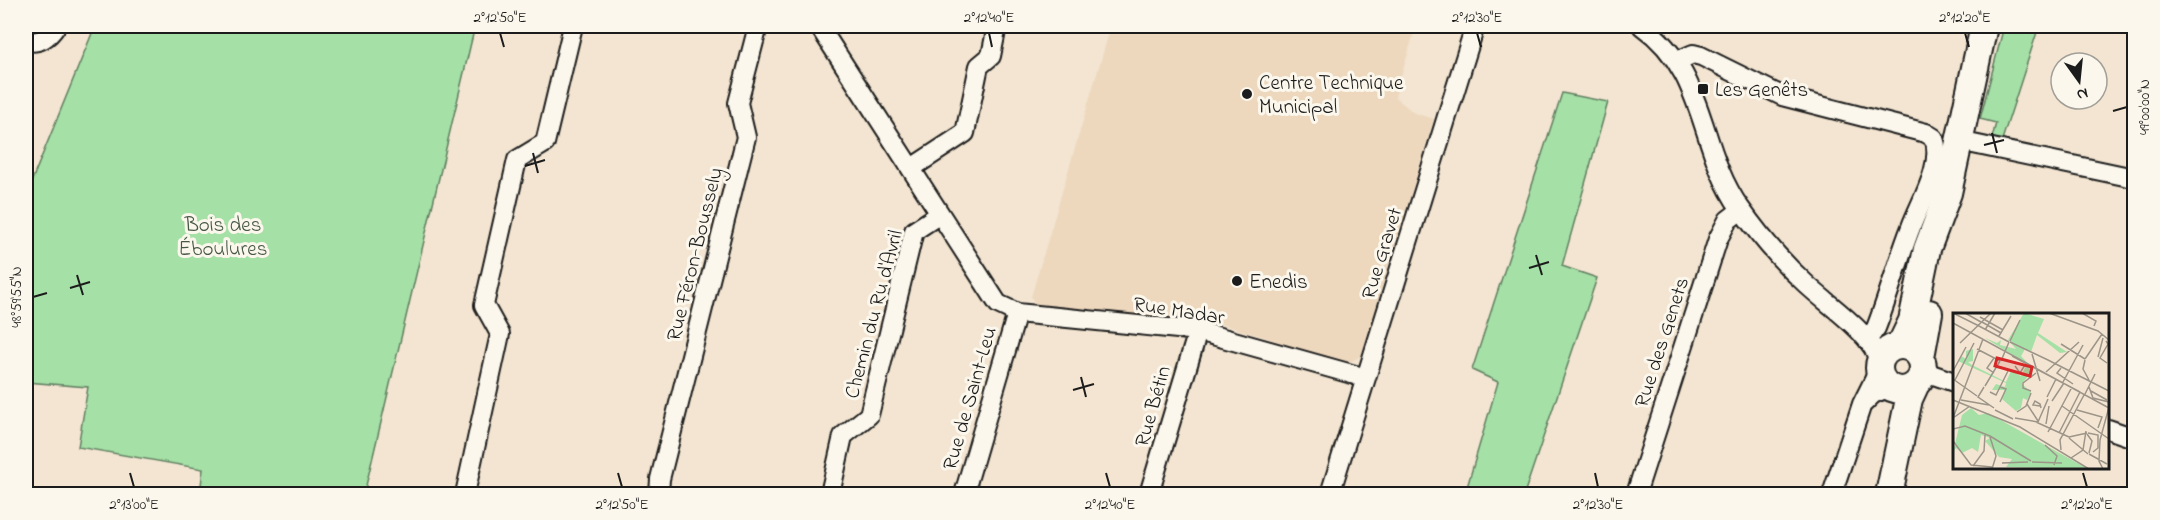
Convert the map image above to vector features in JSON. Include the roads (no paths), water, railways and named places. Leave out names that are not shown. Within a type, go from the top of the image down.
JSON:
[{"type":"main road","points":[[1874,495],[1892,414],[1899,365],[1946,236],[1948,193],[1984,26]]},
{"type":"main road","points":[[1889,495],[1909,399],[1899,365]]},
{"type":"street","points":[[26,41],[40,41],[52,33],[56,26]]},
{"type":"street","points":[[465,495],[501,334],[484,304],[514,171],[517,160],[545,143],[573,26]]},
{"type":"street","name":"Rue Féron-Boussely","points":[[659,495],[658,487],[746,137],[738,103],[758,26]]},
{"type":"street","points":[[819,26],[913,167],[940,214],[998,304],[1017,314]]},
{"type":"street","points":[[913,167],[965,133],[979,66],[991,56],[997,26]]},
{"type":"street","name":"Rue Gravet","points":[[1330,495],[1475,26]]},
{"type":"street","points":[[1642,26],[1661,39],[1690,82],[1730,193],[1741,210],[1804,282],[1899,365],[1953,382]]},
{"type":"street","points":[[1677,61],[1687,55],[1701,56],[1782,96],[1926,133],[1934,138],[1936,154],[1928,189],[1911,225],[1876,328],[1899,365]]},
{"type":"street","points":[[1959,141],[2134,178]]},
{"type":"street","name":"Rue des Genets","points":[[1636,495],[1718,239],[1728,220],[1741,210]]},
{"type":"street","name":"Chemin du Ru d'Avril","points":[[830,495],[843,436],[869,415],[914,231],[940,214]]},
{"type":"street","name":"Rue Madar","points":[[1017,314],[1198,331],[1366,378]]},
{"type":"street","name":"Rue de Saint-Leu","points":[[964,495],[1017,314]]},
{"type":"street","name":"Rue Bétin","points":[[1149,495],[1198,331]]},
{"type":"street","points":[[1832,495],[1862,404],[1899,365]]},
{"type":"street","points":[[2109,429],[2134,438]]},
{"type":"place","name":"Les Genêts","points":[[1703,89]]},
{"type":"place","name":"Centre Technique Municipal","points":[[1247,94]]},
{"type":"place","name":"Enedis","points":[[1237,281]]},
{"type":"park label","name":"Bois des Éboulures","points":[[223,236]]}]
